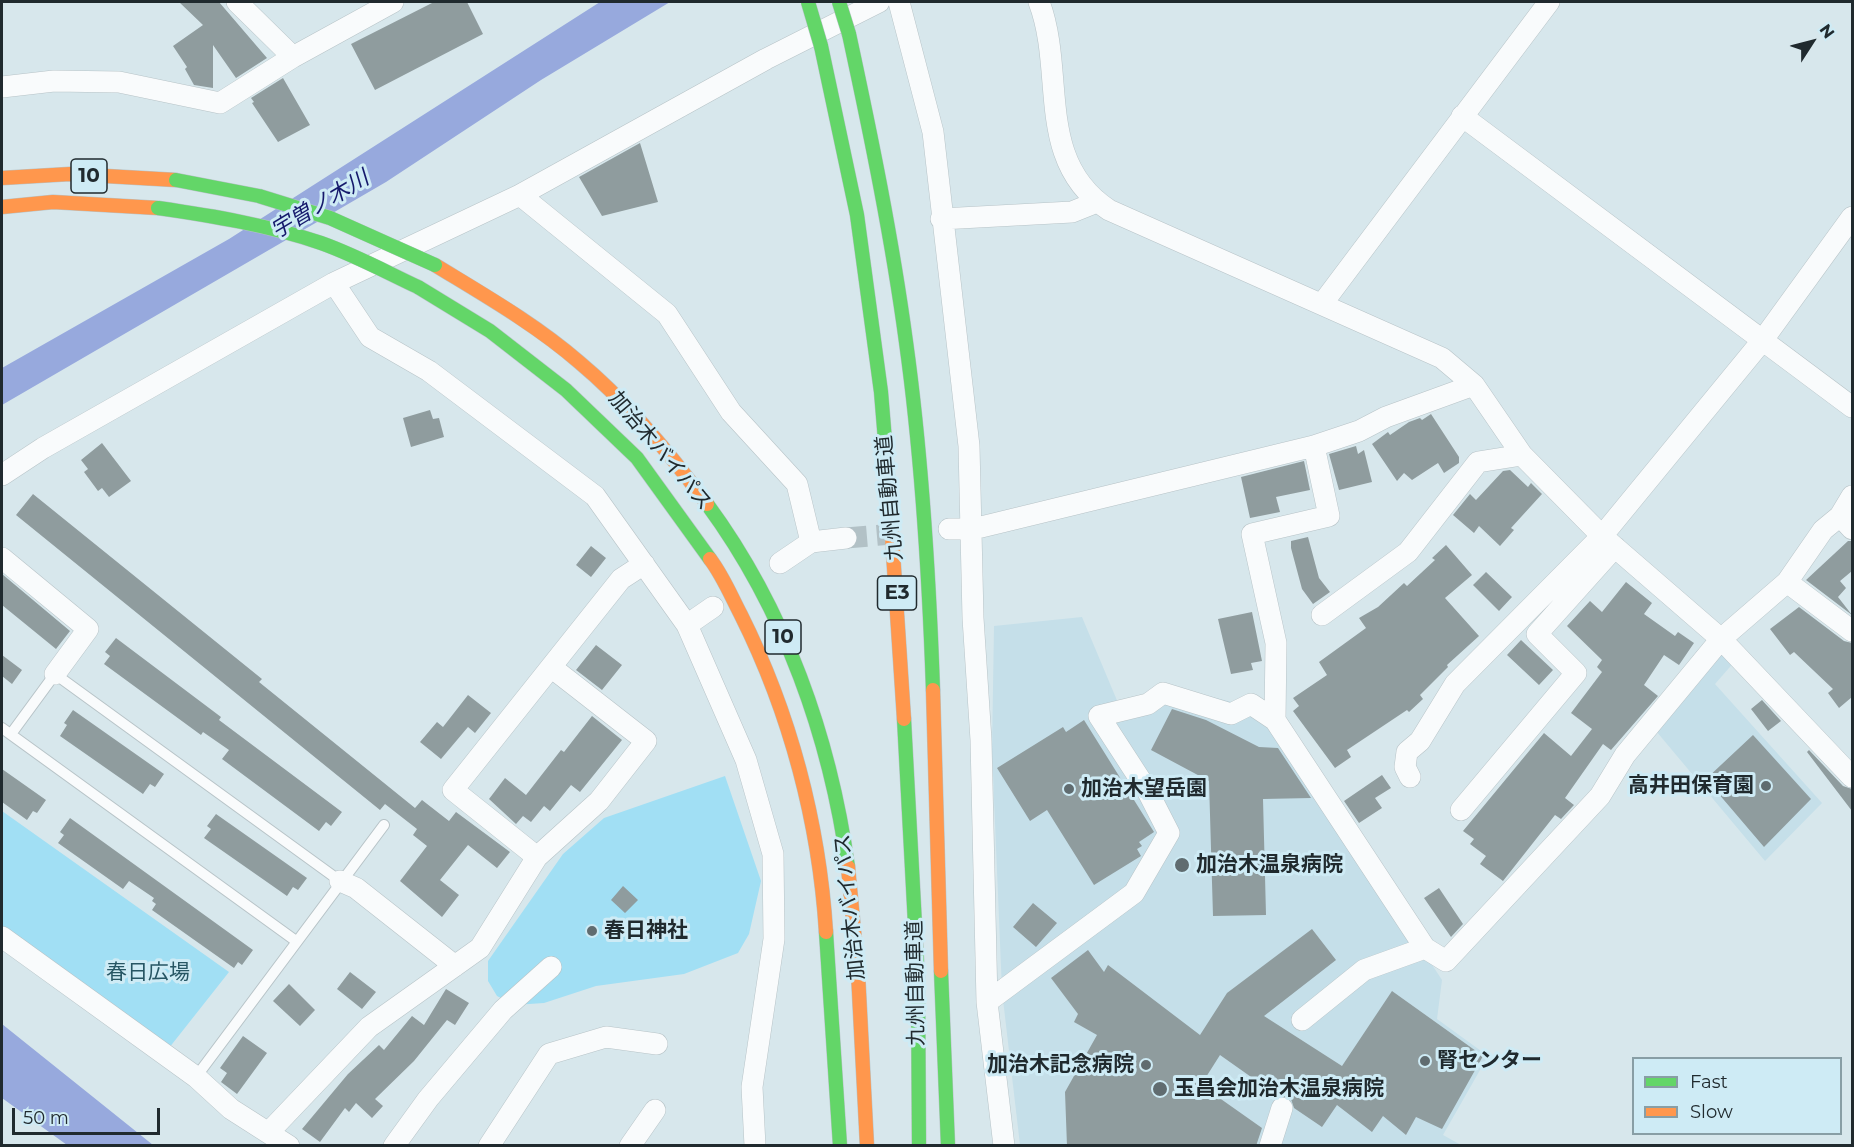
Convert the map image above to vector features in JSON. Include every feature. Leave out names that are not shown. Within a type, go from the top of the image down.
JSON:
[{"type":"highway","name":"九州自動車道","points":[[808,2],[821,46],[857,215],[883,416],[895,555],[918,981],[919,1146]]},
{"type":"highway","name":"九州自動車道","points":[[839,2],[849,34],[887,212],[912,388],[926,553],[946,1103],[950,1146]]},
{"type":"highway","name":"加治木バイパス","points":[[2,178],[70,174],[176,180],[259,196],[330,218],[435,265],[553,342],[597,377],[632,413],[695,485],[742,558],[777,623],[800,676],[837,801],[849,879],[857,966],[867,1146]]},
{"type":"highway","name":"加治木バイパス","points":[[2,207],[53,202],[158,208],[216,217],[288,233],[342,251],[418,287],[490,331],[566,390],[637,458],[718,570],[758,649],[794,746],[813,826],[827,937],[840,1146]]},
{"type":"street","points":[[237,2],[293,57]]},
{"type":"street","points":[[2,87],[54,81],[119,82],[220,103],[293,57],[393,2]]},
{"type":"street","points":[[2,475],[54,442],[334,283],[520,195],[766,59],[879,2]]},
{"type":"street","points":[[898,2],[933,132],[969,446],[973,529],[973,618],[981,740],[987,1002],[1004,1146]]},
{"type":"street","points":[[1039,2],[1046,18],[1057,124],[1071,173],[1097,202],[1109,210],[1442,358],[1474,385],[1522,455],[1609,541],[1721,639],[1852,777]]},
{"type":"street","points":[[1322,304],[1549,2]]},
{"type":"street","points":[[1462,116],[1852,407]]},
{"type":"street","points":[[520,195],[667,314],[731,412],[797,484],[811,542]]},
{"type":"street","points":[[942,219],[1072,212],[1097,202]]},
{"type":"street","points":[[1461,810],[1576,673],[1537,634],[1762,341],[1852,217]]},
{"type":"street","points":[[334,283],[370,337],[429,371],[595,496],[687,625],[746,760],[773,854],[774,939],[752,1087],[749,1144]]},
{"type":"street","points":[[949,530],[973,529],[1314,446],[1359,431],[1386,417],[1474,385]]},
{"type":"street","points":[[1275,720],[1276,643],[1252,534],[1329,516],[1314,446]]},
{"type":"street","points":[[1322,615],[1408,552],[1478,462],[1522,455]]},
{"type":"street","points":[[987,1002],[1134,893],[1169,833],[1147,790],[1100,716],[1148,704],[1163,693],[1231,714],[1251,704],[1275,720],[1425,948],[1446,961],[1600,796],[1625,754],[1721,639],[1787,582],[1823,531],[1846,523],[1852,496]]},
{"type":"street","points":[[780,563],[811,542],[846,538]]},
{"type":"street","points":[[1410,777],[1405,767],[1407,753],[1420,741],[1455,684],[1609,541]]},
{"type":"street","points":[[2,558],[88,629],[55,674]]},
{"type":"street","points":[[537,857],[453,790],[621,579],[644,564]]},
{"type":"street","points":[[1787,582],[1852,631]]},
{"type":"street","points":[[687,625],[713,607]]},
{"type":"street","points":[[269,1132],[369,1027],[480,948],[537,857],[599,801],[646,741],[551,667]]},
{"type":"street","points":[[340,881],[356,888],[455,966]]},
{"type":"street","points":[[2,937],[196,1077],[231,1108],[289,1146]]},
{"type":"street","points":[[1302,1020],[1364,970],[1425,948]]},
{"type":"street","points":[[394,1146],[428,1099],[503,1010],[551,967]]},
{"type":"street","points":[[489,1146],[549,1054],[606,1038],[657,1044]]},
{"type":"street","points":[[1270,1146],[1282,1108]]},
{"type":"street","points":[[630,1146],[655,1110]]},
{"type":"lane","points":[[296,940],[6,731],[55,674],[340,881]]},
{"type":"lane","points":[[196,1077],[384,825]]},
{"type":"shaded area","name":"加治木温泉病院","points":[[1082,617],[1121,710],[1179,689],[1265,710],[1442,980],[1437,1019],[1488,1056],[1443,1135],[1461,1145],[1020,1145],[1002,991],[992,750],[994,626]]},
{"type":"shaded area","points":[[1719,641],[1736,660],[1715,684],[1822,803],[1765,861],[1651,725]]},
{"type":"green space","points":[[725,776],[761,881],[749,934],[738,953],[684,974],[596,986],[544,1003],[514,1005],[497,996],[488,981],[488,961],[563,854],[604,818]]},
{"type":"green space","name":"春日広場","points":[[2,811],[229,972],[169,1048],[2,926]]},
{"type":"water","name":"宇曽ノ木川","points":[[600,2],[670,2],[541,80],[386,182],[2,405],[2,368],[229,239]]},
{"type":"water","points":[[2,1024],[153,1145],[67,1145],[2,1098]]},
{"type":"building","points":[[179,2],[219,2],[267,58],[236,78],[213,45],[213,88],[194,85],[185,69],[187,67],[173,46],[203,25]]},
{"type":"building","points":[[434,2],[467,2],[483,34],[375,90],[351,44]]},
{"type":"building","points":[[283,78],[310,125],[278,142],[251,98]]},
{"type":"building","points":[[640,143],[658,202],[602,216],[579,177]]},
{"type":"building","points":[[430,410],[433,419],[439,418],[444,437],[411,447],[403,418]]},
{"type":"building","points":[[1431,414],[1459,457],[1459,463],[1444,473],[1438,463],[1412,480],[1404,473],[1397,481],[1372,444],[1388,432],[1390,435],[1409,422],[1420,418],[1422,420]]},
{"type":"building","points":[[102,443],[131,481],[109,497],[102,488],[98,491],[84,472],[88,469],[81,460]]},
{"type":"building","points":[[1356,446],[1358,454],[1364,450],[1372,482],[1339,490],[1329,454]]},
{"type":"building","points":[[1304,461],[1310,490],[1276,497],[1280,512],[1250,518],[1241,477]]},
{"type":"building","points":[[1510,470],[1528,487],[1531,483],[1542,494],[1511,528],[1514,530],[1500,546],[1479,526],[1474,533],[1453,515],[1470,494],[1476,500],[1503,471]]},
{"type":"building","points":[[33,494],[262,679],[259,682],[415,808],[422,800],[449,821],[456,812],[510,852],[497,868],[468,845],[440,880],[459,895],[442,917],[400,881],[427,846],[413,835],[417,829],[385,804],[380,810],[16,515]]},
{"type":"building","points":[[1308,537],[1319,578],[1330,592],[1313,604],[1302,589],[1291,548],[1291,541]]},
{"type":"building","points":[[1848,541],[1852,541],[1852,571],[1840,581],[1846,588],[1838,597],[1852,615],[1806,580]]},
{"type":"building","points":[[1446,545],[1472,575],[1445,598],[1479,636],[1447,665],[1448,667],[1420,695],[1423,699],[1409,712],[1407,710],[1347,750],[1351,757],[1335,768],[1293,711],[1299,706],[1293,698],[1327,675],[1319,662],[1366,628],[1359,618],[1378,607],[1404,583],[1407,586],[1435,560],[1432,558]]},
{"type":"building","points":[[591,546],[606,558],[591,577],[576,565]]},
{"type":"building","points":[[1486,572],[1512,597],[1499,611],[1473,585]]},
{"type":"building","points":[[2,574],[70,631],[56,649],[2,605]]},
{"type":"building","points":[[1626,582],[1652,603],[1644,614],[1675,636],[1678,632],[1694,643],[1679,665],[1664,655],[1644,685],[1658,696],[1611,750],[1603,744],[1565,798],[1574,805],[1561,819],[1555,815],[1503,881],[1480,864],[1486,856],[1470,844],[1474,839],[1463,831],[1544,733],[1571,756],[1592,729],[1571,713],[1602,672],[1597,667],[1602,660],[1567,626],[1590,601],[1602,612]]},
{"type":"building","points":[[1799,607],[1844,641],[1852,643],[1852,697],[1839,708],[1828,693],[1833,689],[1794,652],[1790,655],[1770,629]]},
{"type":"building","points":[[1252,612],[1262,661],[1251,663],[1253,670],[1231,674],[1218,619]]},
{"type":"building","points":[[116,638],[221,717],[219,720],[342,812],[331,826],[326,822],[319,831],[222,759],[229,750],[203,732],[201,735],[104,664],[110,656],[105,652]]},
{"type":"building","points":[[1521,640],[1553,670],[1539,685],[1507,655]]},
{"type":"building","points":[[596,645],[622,665],[602,690],[576,670]]},
{"type":"building","points":[[2,655],[22,670],[12,684],[2,676]]},
{"type":"building","points":[[468,695],[491,713],[475,733],[468,727],[441,759],[420,742],[437,722],[443,727]]},
{"type":"building","points":[[1762,700],[1781,721],[1768,731],[1751,709]]},
{"type":"building","points":[[1172,709],[1206,720],[1259,747],[1278,748],[1311,798],[1263,799],[1266,915],[1213,916],[1209,781],[1151,750]]},
{"type":"building","points":[[73,710],[164,774],[155,787],[150,784],[143,794],[60,736],[67,725],[64,723]]},
{"type":"building","points":[[592,716],[622,740],[580,792],[571,785],[550,811],[544,806],[531,822],[523,816],[516,824],[489,799],[505,778],[526,795],[561,750],[564,752]]},
{"type":"building","name":"加治木望岳園","points":[[1084,720],[1154,832],[1139,842],[1142,846],[1137,849],[1141,856],[1094,885],[1047,810],[1030,821],[997,768],[1063,727],[1066,732]]},
{"type":"building","points":[[1753,735],[1811,799],[1764,847],[1706,779]]},
{"type":"building","points":[[1809,750],[1843,786],[1852,789],[1852,811],[1807,752]]},
{"type":"building","points":[[2,769],[46,800],[37,813],[33,811],[27,820],[2,802]]},
{"type":"building","points":[[1382,775],[1391,788],[1375,798],[1382,808],[1359,823],[1344,801]]},
{"type":"building","points":[[216,814],[307,878],[298,890],[293,887],[287,896],[204,838],[211,829],[207,826]]},
{"type":"building","points":[[70,818],[253,950],[242,965],[238,962],[234,968],[152,910],[156,904],[152,901],[154,898],[129,881],[123,889],[58,843],[64,835],[60,832]]},
{"type":"building","points":[[623,886],[638,900],[625,913],[611,900]]},
{"type":"building","points":[[1439,888],[1463,924],[1451,937],[1424,898]]},
{"type":"building","points":[[1033,903],[1057,923],[1036,947],[1013,927]]},
{"type":"building","name":"加治木記念病院","points":[[1312,929],[1336,960],[1264,1016],[1342,1066],[1392,991],[1483,1056],[1442,1129],[1416,1117],[1406,1135],[1383,1116],[1372,1132],[1337,1105],[1322,1127],[1294,1108],[1291,1099],[1278,1096],[1220,1055],[1201,1085],[1262,1128],[1256,1146],[1067,1146],[1065,1092],[1097,1035],[1074,1022],[1078,1014],[1051,978],[1088,950],[1104,972],[1108,965],[1200,1035],[1227,993]]},
{"type":"building","points":[[350,972],[376,992],[362,1009],[337,989]]},
{"type":"building","points":[[289,984],[315,1010],[300,1026],[273,1001]]},
{"type":"building","points":[[446,989],[469,1003],[455,1025],[447,1020],[414,1061],[375,1099],[383,1106],[372,1118],[356,1103],[349,1112],[345,1108],[320,1142],[302,1129],[348,1074],[379,1045],[384,1050],[412,1016],[424,1025]]},
{"type":"building","points":[[243,1036],[267,1053],[237,1094],[221,1082],[227,1073],[220,1068]]},
{"type":"tunnel","points":[[846,538],[905,533]]},
{"type":"traffic: fast","points":[[808,2],[821,46]]},
{"type":"traffic: fast","points":[[839,2],[849,34]]},
{"type":"traffic: fast","points":[[849,34],[888,226],[912,385],[924,516],[933,690]]},
{"type":"traffic: fast","points":[[821,46],[857,215],[881,392],[888,477]]},
{"type":"traffic: fast","points":[[176,180],[259,196],[330,218],[435,265]]},
{"type":"traffic: fast","points":[[158,208],[240,222],[321,243],[418,287]]},
{"type":"traffic: fast","points":[[418,287],[490,331],[566,390],[637,458],[710,559]]},
{"type":"traffic: fast","points":[[707,504],[735,545],[759,587],[800,676],[829,770],[848,867]]},
{"type":"traffic: fast","points":[[904,719],[918,981],[919,1146]]},
{"type":"traffic: fast","points":[[826,932],[840,1146]]},
{"type":"traffic: fast","points":[[941,971],[948,1146]]},
{"type":"traffic: slow","points":[[2,178],[70,174],[176,180]]},
{"type":"traffic: slow","points":[[2,207],[53,202],[158,208]]},
{"type":"traffic: slow","points":[[435,265],[527,323],[562,348],[597,378],[647,429],[707,504]]},
{"type":"traffic: slow","points":[[888,477],[904,719]]},
{"type":"traffic: slow","points":[[710,559],[727,586],[758,652],[788,729],[817,850],[826,932]]},
{"type":"traffic: slow","points":[[933,690],[941,971]]},
{"type":"traffic: slow","points":[[848,867],[858,973],[867,1146]]},
{"type":"place","name":"高井田保育園","points":[[1766,786]]},
{"type":"place","name":"加治木望岳園","points":[[1069,789]]},
{"type":"place","name":"加治木温泉病院","points":[[1182,865]]},
{"type":"place","name":"春日神社","points":[[592,931]]},
{"type":"place","name":"腎センター","points":[[1425,1061]]},
{"type":"place","name":"加治木記念病院","points":[[1146,1065]]},
{"type":"place","name":"玉昌会加治木温泉病院","points":[[1160,1089]]}]
